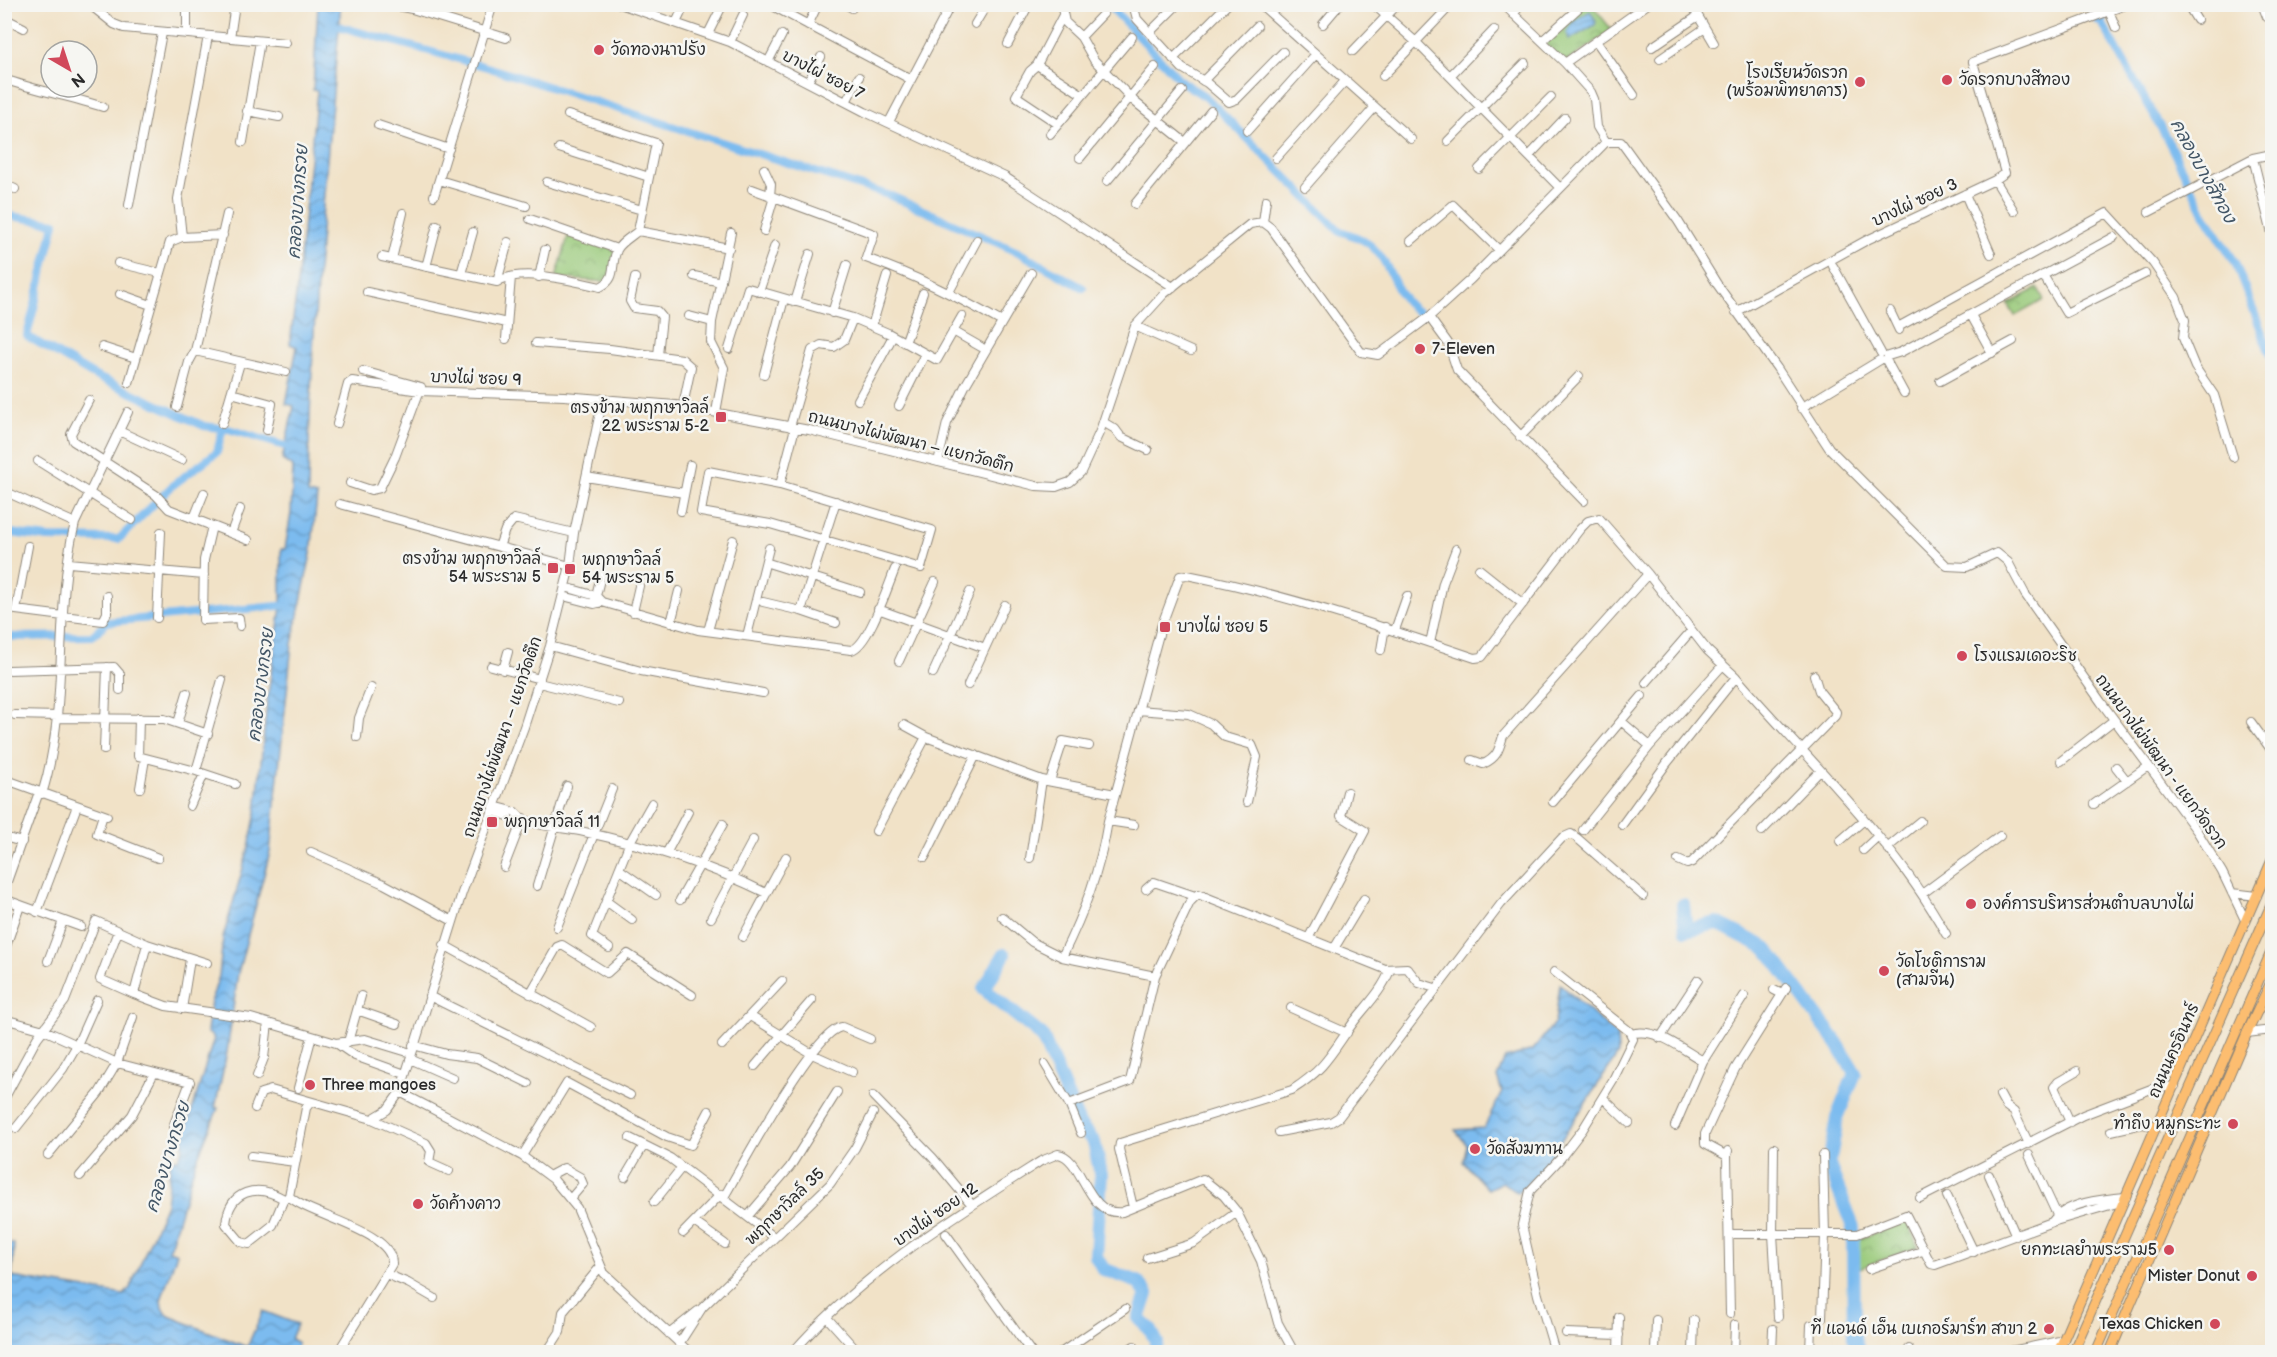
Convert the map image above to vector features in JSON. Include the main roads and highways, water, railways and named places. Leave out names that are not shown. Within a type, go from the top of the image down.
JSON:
[{"type":"main road","name":"ถนนนครอินทร์","points":[[2058,1353],[2272,860]]},
{"type":"main road","name":"ถนนนครอินทร์","points":[[2073,1353],[2272,903]]},
{"type":"main road","points":[[2096,1353],[2272,950]]},
{"type":"main road","points":[[2110,1353],[2247,1033],[2271,984]]},
{"type":"main road","points":[[2065,1337],[2117,1251]]},
{"type":"water","points":[[318,5],[340,5],[340,18],[315,315],[308,494],[317,496],[311,554],[292,644],[270,852],[238,973],[227,1052],[215,1108],[218,1108],[195,1164],[169,1250],[177,1253],[161,1300],[162,1308],[169,1316],[247,1347],[263,1311],[297,1324],[291,1339],[298,1343],[296,1352],[5,1352],[5,1244],[14,1244],[12,1277],[124,1295],[130,1288],[166,1204],[171,1159],[178,1159],[183,1149],[183,1140],[214,1038],[207,1032],[211,1001],[219,976],[223,938],[249,847],[256,812],[267,702],[281,607],[281,549],[285,549],[291,513],[293,467],[282,460],[294,406],[286,404],[297,347],[290,344],[317,91],[313,90]]},
{"type":"water","points":[[1590,11],[1596,21],[1595,25],[1569,40],[1567,32],[1572,23]]},
{"type":"water","points":[[1560,984],[1617,1036],[1618,1054],[1542,1169],[1518,1193],[1502,1182],[1488,1189],[1463,1162],[1467,1145],[1455,1130],[1484,1128],[1502,1092],[1497,1077],[1505,1058],[1533,1050],[1555,1022]]},
{"type":"waterway","points":[[1108,4],[1182,82],[1206,97],[1340,231],[1363,240],[1375,250],[1405,300],[1423,315]]},
{"type":"waterway","name":"คลองบางสีทอง","points":[[2093,4],[2100,19]]},
{"type":"waterway","name":"คลองบางสีทอง","points":[[2100,19],[2167,139],[2205,215],[2235,262],[2272,359]]},
{"type":"waterway","points":[[330,24],[487,67],[891,196],[1018,252],[1083,288]]},
{"type":"waterway","points":[[4,215],[55,223],[27,336],[95,376],[204,426],[228,429],[295,449]]},
{"type":"waterway","points":[[4,532],[48,538],[119,539],[173,485],[217,452],[223,428]]},
{"type":"waterway","points":[[4,637],[92,636],[107,622],[289,605]]},
{"type":"waterway","points":[[1683,905],[1686,930],[1717,923],[1766,948],[1837,1043],[1855,1073],[1837,1118],[1829,1165],[1853,1227],[1854,1338],[1859,1352]]},
{"type":"waterway","points":[[1004,955],[984,989],[1042,1036],[1079,1124],[1094,1142],[1101,1175],[1096,1256],[1103,1269],[1138,1282],[1147,1294],[1139,1319],[1150,1329],[1157,1343],[1154,1352]]},
{"type":"place","name":"วัดทองนาปรัง","points":[[599,50]]},
{"type":"place","name":"วัดรวกบางสีทอง","points":[[1947,80]]},
{"type":"place","name":"โรงเรียนวัดรวก (พร้อมพิทยาคาร)","points":[[1860,82]]},
{"type":"place","name":"7-Eleven","points":[[1420,349]]},
{"type":"place","name":"ตรงข้าม พฤกษาวิลล์ 22 พระราม 5-2","points":[[721,417]]},
{"type":"place","name":"ตรงข้าม พฤกษาวิลล์ 54 พระราม 5","points":[[553,568]]},
{"type":"place","name":"พฤกษาวิลล์ 54 พระราม 5","points":[[570,569]]},
{"type":"place","name":"บางไผ่ ซอย 5","points":[[1165,627]]},
{"type":"place","name":"โรงแรมเดอะริช","points":[[1962,656]]},
{"type":"place","name":"พฤกษาวิลล์ 11","points":[[492,822]]},
{"type":"place","name":"องค์การบริหารส่วนตำบลบางไผ่","points":[[1971,904]]},
{"type":"place","name":"วัดโชติการาม (สามจีน)","points":[[1884,971]]},
{"type":"place","name":"Three mangoes","points":[[310,1085]]},
{"type":"place","name":"ทำถึง หมูกระทะ","points":[[2233,1124]]},
{"type":"place","name":"วัดสังฆทาน","points":[[1475,1149]]},
{"type":"place","name":"วัดค้างคาว","points":[[418,1204]]},
{"type":"place","name":"ยกทะเลยำพระราม5","points":[[2169,1250]]},
{"type":"place","name":"Mister Donut","points":[[2252,1276]]},
{"type":"place","name":"Texas Chicken","points":[[2215,1324]]},
{"type":"place","name":"ที แอนด์ เอ็น เบเกอร์มาร์ท สาขา 2","points":[[2049,1329]]},
{"type":"water label","name":"คลองบางกรวย","points":[[298,202]]},
{"type":"water label","name":"คลองบางกรวย","points":[[261,685]]},
{"type":"water label","name":"คลองบางกรวย","points":[[168,1157]]}]
